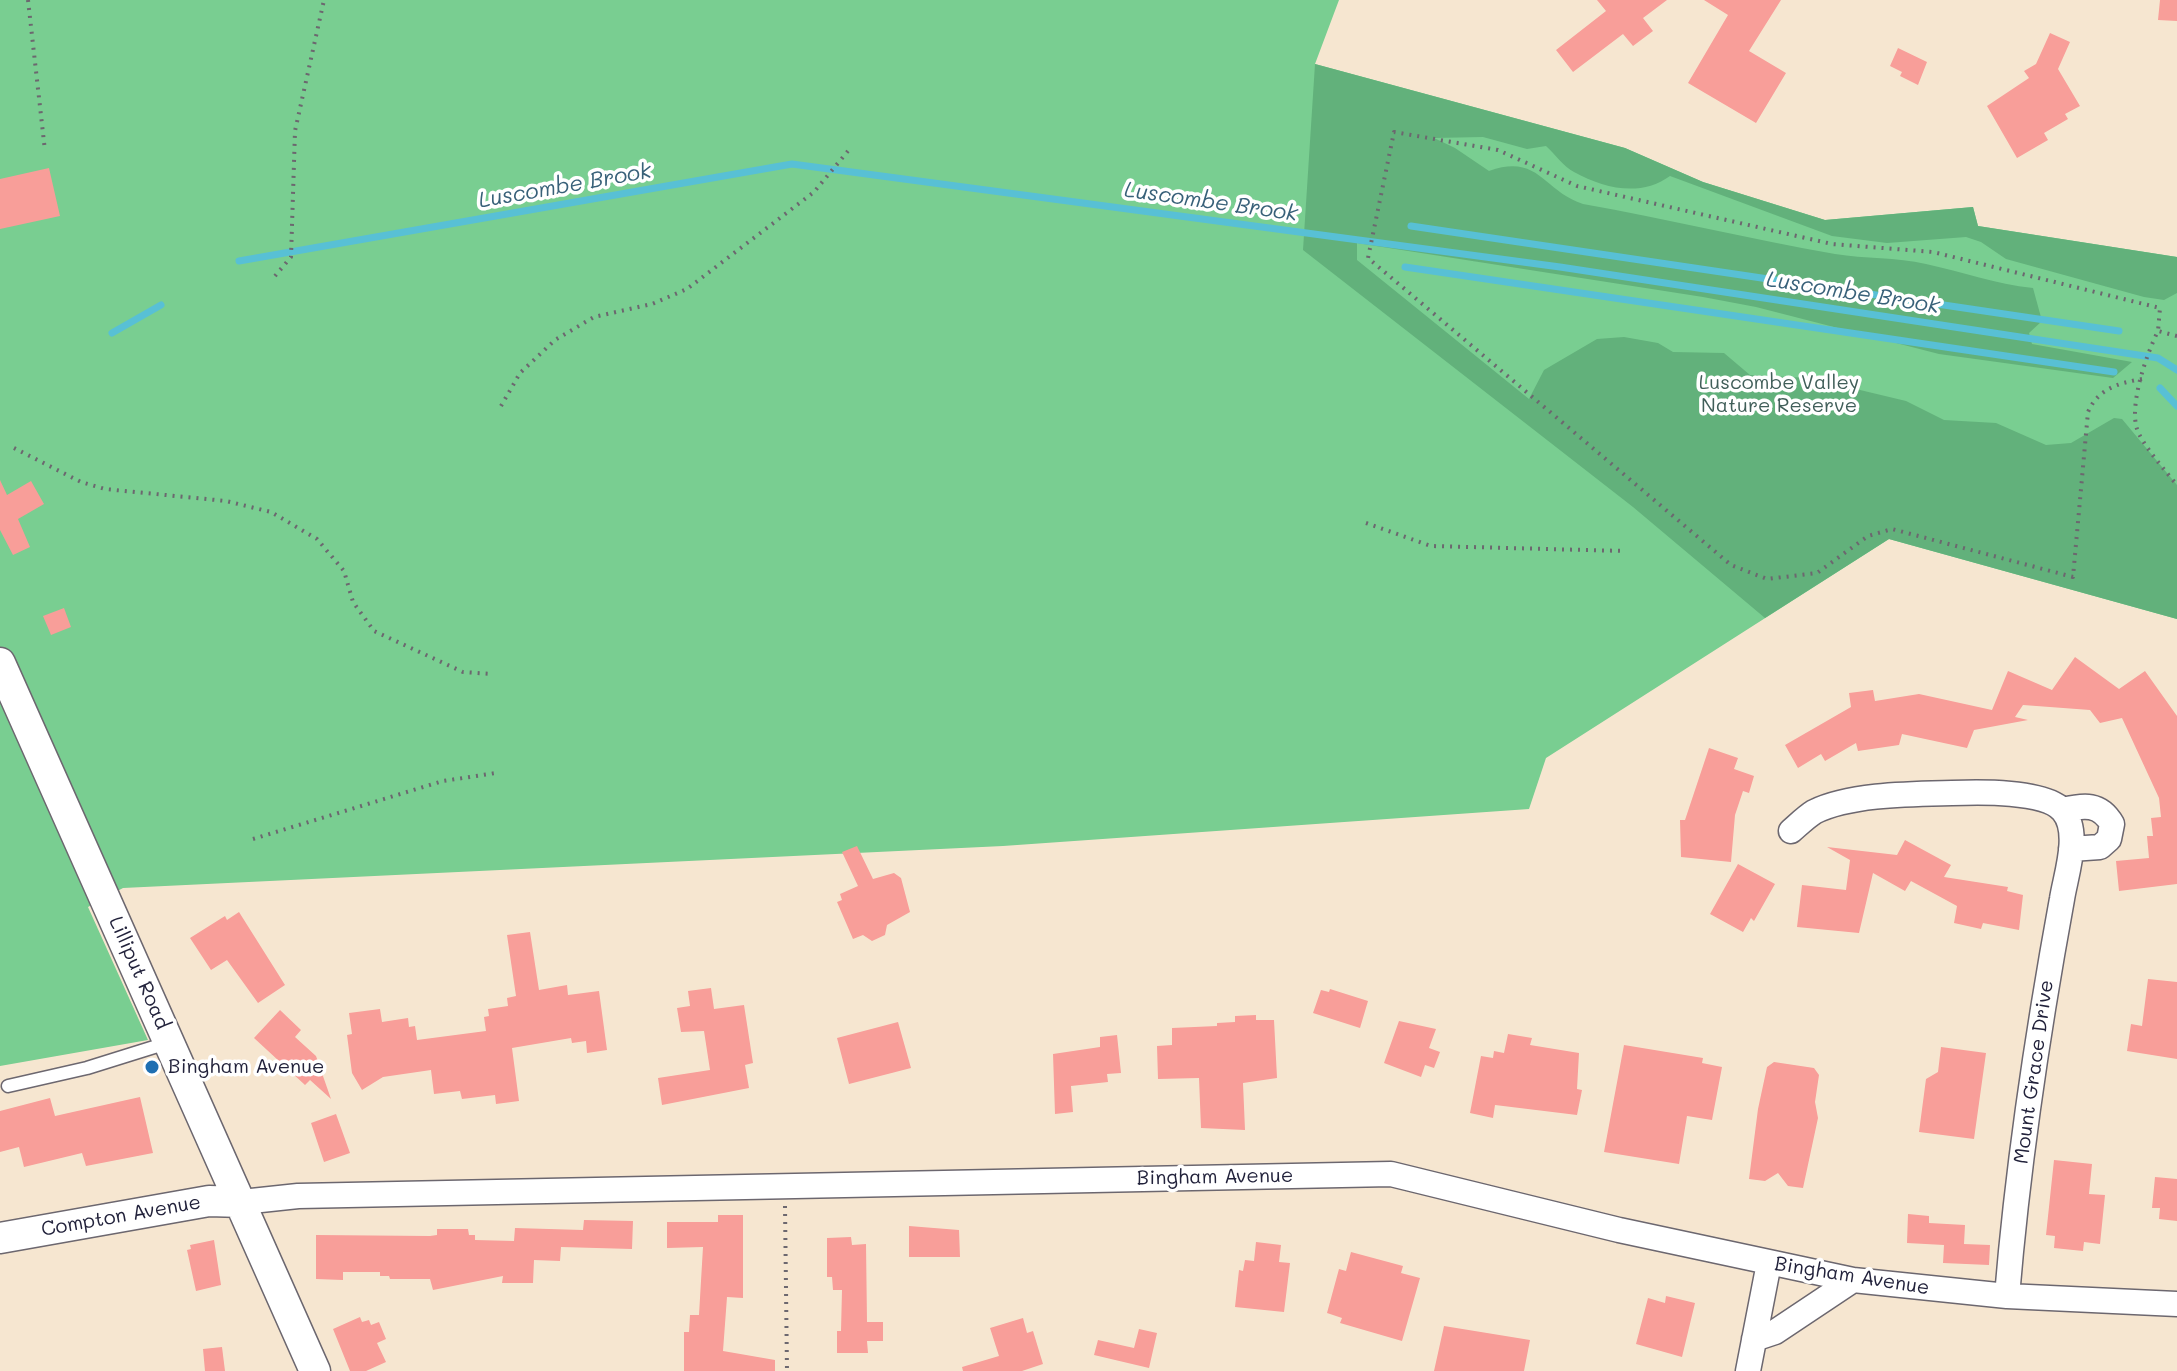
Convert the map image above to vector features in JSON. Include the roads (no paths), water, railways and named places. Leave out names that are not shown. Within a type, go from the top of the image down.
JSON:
[{"type":"street","name":"Lilliput Road","points":[[0,663],[315,1371]]},
{"type":"street","points":[[1791,831],[1813,813],[1835,805],[1921,794],[2003,793],[2036,798],[2063,810],[2093,806],[2105,812],[2112,824],[2109,839],[2100,847],[2071,849]]},
{"type":"street","name":"Mount Grace Drive","points":[[2007,1296],[2040,1023],[2071,849],[2069,820],[2063,810]]},
{"type":"street","name":"Bingham Avenue","points":[[242,1202],[298,1196],[785,1184],[1391,1174],[1619,1230],[1853,1280],[2007,1296],[2177,1304]]},
{"type":"street","name":"Compton Avenue","points":[[0,1238],[209,1201],[242,1202]]},
{"type":"street","points":[[1748,1371],[1769,1263]]},
{"type":"street","points":[[1754,1339],[1775,1332],[1853,1280]]},
{"type":"lane","points":[[8,1086],[87,1068],[170,1042]]},
{"type":"waterway","name":"Luscombe Brook","points":[[239,261],[792,164],[1560,267],[2158,358],[2177,370]]},
{"type":"waterway","points":[[1411,226],[2119,331]]},
{"type":"waterway","points":[[1405,267],[2114,372]]},
{"type":"waterway","points":[[112,333],[161,305]]},
{"type":"waterway","points":[[2160,388],[2177,406]]},
{"type":"place","name":"Bingham Avenue","points":[[152,1067]]},
{"type":"park label","name":"Luscombe Valley Nature Reserve","points":[[1779,394]]}]
